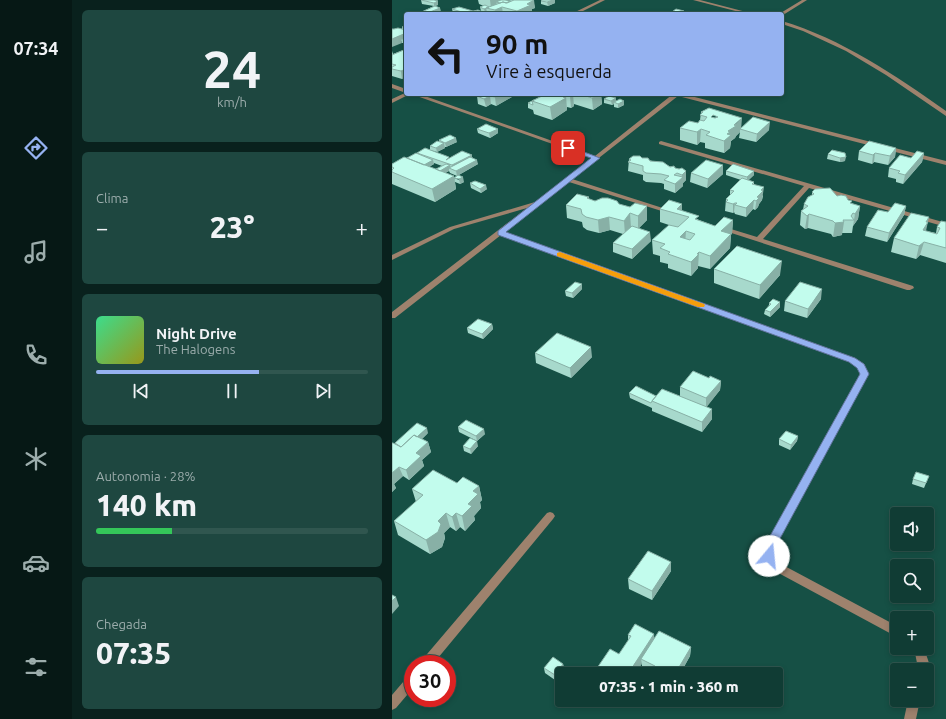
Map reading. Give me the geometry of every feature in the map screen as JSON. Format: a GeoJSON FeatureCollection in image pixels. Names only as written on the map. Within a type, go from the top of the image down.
{"type":"FeatureCollection","features":[{"type":"Feature","properties":{"kind":"street"},"geometry":{"type":"LineString","coordinates":[[577,12],[603,0]]}},
{"type":"Feature","properties":{"kind":"street"},"geometry":{"type":"LineString","coordinates":[[694,0],[744,12]]}},
{"type":"Feature","properties":{"kind":"street"},"geometry":{"type":"LineString","coordinates":[[784,12],[806,0]]}},
{"type":"Feature","properties":{"kind":"street"},"geometry":{"type":"LineString","coordinates":[[784,23],[806,30],[841,46],[910,88],[946,114]]}},
{"type":"Feature","properties":{"kind":"street"},"geometry":{"type":"LineString","coordinates":[[392,86],[404,92]]}},
{"type":"Feature","properties":{"kind":"street"},"geometry":{"type":"LineString","coordinates":[[392,101],[404,94]]}},
{"type":"Feature","properties":{"kind":"street"},"geometry":{"type":"LineString","coordinates":[[420,96],[596,158]]}},
{"type":"Feature","properties":{"kind":"street"},"geometry":{"type":"LineString","coordinates":[[392,316],[501,233],[674,96]]}},
{"type":"Feature","properties":{"kind":"street"},"geometry":{"type":"LineString","coordinates":[[684,96],[946,163]]}},
{"type":"Feature","properties":{"kind":"street"},"geometry":{"type":"LineString","coordinates":[[661,143],[946,225]]}},
{"type":"Feature","properties":{"kind":"street"},"geometry":{"type":"LineString","coordinates":[[568,180],[675,214]]}},
{"type":"Feature","properties":{"kind":"street"},"geometry":{"type":"LineString","coordinates":[[758,240],[808,185]]}},
{"type":"Feature","properties":{"kind":"street"},"geometry":{"type":"LineString","coordinates":[[392,258],[452,228],[539,203]]}},
{"type":"Feature","properties":{"kind":"street"},"geometry":{"type":"LineString","coordinates":[[713,226],[910,288]]}},
{"type":"Feature","properties":{"kind":"street"},"geometry":{"type":"LineString","coordinates":[[501,233],[852,360],[861,366],[864,374],[771,545],[769,556],[775,566],[890,628]]}},
{"type":"Feature","properties":{"kind":"street"},"geometry":{"type":"LineString","coordinates":[[434,655],[550,516]]}},
{"type":"Feature","properties":{"kind":"street"},"geometry":{"type":"LineString","coordinates":[[392,704],[404,690]]}},
{"type":"Feature","properties":{"kind":"street"},"geometry":{"type":"LineString","coordinates":[[910,719],[913,707]]}},
{"type":"Feature","properties":{"kind":"building"},"geometry":{"type":"Polygon","coordinates":[[[421,0],[434,0],[438,1],[434,3],[421,0]]]}},
{"type":"Feature","properties":{"kind":"building"},"geometry":{"type":"Polygon","coordinates":[[[501,0],[510,1],[506,3],[496,2],[501,0]]]}},
{"type":"Feature","properties":{"kind":"building"},"geometry":{"type":"Polygon","coordinates":[[[514,0],[534,0],[527,4],[531,5],[517,11],[502,7],[495,10],[486,8],[503,2],[507,3],[514,0]]]}},
{"type":"Feature","properties":{"kind":"building"},"geometry":{"type":"Polygon","coordinates":[[[553,0],[547,2],[541,1],[553,0]]]}},
{"type":"Feature","properties":{"kind":"building"},"geometry":{"type":"Polygon","coordinates":[[[485,5],[489,7],[484,9],[480,7],[485,5]]]}},
{"type":"Feature","properties":{"kind":"building"},"geometry":{"type":"Polygon","coordinates":[[[435,6],[440,8],[430,12],[422,12],[435,6]]]}},
{"type":"Feature","properties":{"kind":"building"},"geometry":{"type":"Polygon","coordinates":[[[459,7],[483,12],[462,12],[452,9],[459,7]]]}},
{"type":"Feature","properties":{"kind":"building"},"geometry":{"type":"Polygon","coordinates":[[[676,9],[684,11],[682,12],[672,12],[676,9]]]}},
{"type":"Feature","properties":{"kind":"building"},"geometry":{"type":"Polygon","coordinates":[[[392,29],[404,30],[404,34],[392,39],[392,29]]]}},
{"type":"Feature","properties":{"kind":"building"},"geometry":{"type":"Polygon","coordinates":[[[404,50],[404,70],[401,71],[392,69],[392,67],[396,65],[392,64],[392,55],[404,50]]]}},
{"type":"Feature","properties":{"kind":"building"},"geometry":{"type":"Polygon","coordinates":[[[477,96],[490,96],[484,99],[477,96]]]}},
{"type":"Feature","properties":{"kind":"building"},"geometry":{"type":"Polygon","coordinates":[[[542,96],[564,96],[563,97],[566,98],[550,107],[532,101],[542,96]]]}},
{"type":"Feature","properties":{"kind":"building"},"geometry":{"type":"Polygon","coordinates":[[[609,96],[616,98],[611,101],[604,99],[609,96]]]}},
{"type":"Feature","properties":{"kind":"building"},"geometry":{"type":"Polygon","coordinates":[[[620,99],[624,101],[618,104],[614,102],[620,99]]]}},
{"type":"Feature","properties":{"kind":"building"},"geometry":{"type":"Polygon","coordinates":[[[709,108],[742,118],[734,125],[736,126],[728,131],[730,132],[727,134],[731,135],[724,141],[706,135],[710,132],[701,129],[697,132],[680,128],[689,121],[698,123],[700,120],[704,121],[707,117],[700,115],[703,112],[701,112],[709,108]],[[713,115],[711,117],[715,118],[718,117],[713,115]]]}},
{"type":"Feature","properties":{"kind":"building"},"geometry":{"type":"Polygon","coordinates":[[[753,117],[770,122],[757,134],[740,129],[753,117]]]}},
{"type":"Feature","properties":{"kind":"building"},"geometry":{"type":"Polygon","coordinates":[[[486,124],[498,129],[489,133],[477,129],[486,124]]]}},
{"type":"Feature","properties":{"kind":"building"},"geometry":{"type":"Polygon","coordinates":[[[450,135],[456,138],[445,143],[439,140],[450,135]]]}},
{"type":"Feature","properties":{"kind":"building"},"geometry":{"type":"Polygon","coordinates":[[[437,141],[444,143],[436,148],[430,146],[437,141]]]}},
{"type":"Feature","properties":{"kind":"building"},"geometry":{"type":"Polygon","coordinates":[[[869,141],[896,148],[890,156],[875,153],[873,155],[859,151],[869,141]]]}},
{"type":"Feature","properties":{"kind":"building"},"geometry":{"type":"Polygon","coordinates":[[[425,148],[449,157],[446,160],[462,151],[472,155],[452,165],[417,153],[425,148]]]}},
{"type":"Feature","properties":{"kind":"building"},"geometry":{"type":"Polygon","coordinates":[[[832,150],[845,153],[846,157],[840,158],[828,154],[832,150]]]}},
{"type":"Feature","properties":{"kind":"building"},"geometry":{"type":"Polygon","coordinates":[[[917,151],[924,153],[905,175],[898,173],[900,171],[889,168],[900,155],[911,158],[917,151]]]}},
{"type":"Feature","properties":{"kind":"building"},"geometry":{"type":"Polygon","coordinates":[[[416,153],[433,160],[424,165],[407,158],[416,153]]]}},
{"type":"Feature","properties":{"kind":"building"},"geometry":{"type":"Polygon","coordinates":[[[633,156],[648,158],[650,161],[663,162],[670,167],[674,166],[675,168],[679,169],[682,168],[686,171],[682,175],[677,173],[674,175],[683,177],[675,184],[664,180],[669,176],[646,173],[643,171],[643,166],[628,162],[633,156]]]}},
{"type":"Feature","properties":{"kind":"building"},"geometry":{"type":"Polygon","coordinates":[[[404,157],[454,176],[432,189],[392,172],[394,168],[392,167],[392,164],[404,157]]]}},
{"type":"Feature","properties":{"kind":"building"},"geometry":{"type":"Polygon","coordinates":[[[470,157],[477,160],[456,171],[449,168],[470,157]]]}},
{"type":"Feature","properties":{"kind":"building"},"geometry":{"type":"Polygon","coordinates":[[[706,160],[723,165],[708,179],[691,173],[706,160]]]}},
{"type":"Feature","properties":{"kind":"building"},"geometry":{"type":"Polygon","coordinates":[[[446,164],[450,165],[440,171],[436,169],[446,164]]]}},
{"type":"Feature","properties":{"kind":"building"},"geometry":{"type":"Polygon","coordinates":[[[733,164],[754,171],[747,177],[726,171],[733,164]]]}},
{"type":"Feature","properties":{"kind":"building"},"geometry":{"type":"Polygon","coordinates":[[[458,175],[463,177],[459,179],[454,178],[458,175]]]}},
{"type":"Feature","properties":{"kind":"building"},"geometry":{"type":"Polygon","coordinates":[[[742,178],[754,182],[752,184],[764,187],[761,190],[763,191],[757,197],[759,198],[756,201],[754,200],[746,208],[735,205],[737,203],[733,204],[726,202],[728,200],[726,199],[734,191],[730,190],[742,178]]]}},
{"type":"Feature","properties":{"kind":"building"},"geometry":{"type":"Polygon","coordinates":[[[475,181],[486,185],[480,189],[470,183],[475,181]]]}},
{"type":"Feature","properties":{"kind":"building"},"geometry":{"type":"Polygon","coordinates":[[[830,188],[837,196],[846,196],[848,200],[852,201],[850,203],[860,206],[855,214],[853,213],[851,216],[854,220],[843,220],[844,222],[835,223],[833,221],[809,214],[807,216],[801,211],[808,206],[804,204],[808,197],[814,194],[812,192],[815,189],[830,188]]]}},
{"type":"Feature","properties":{"kind":"building"},"geometry":{"type":"Polygon","coordinates":[[[577,194],[589,197],[587,198],[595,201],[602,198],[608,198],[617,201],[619,204],[630,207],[635,203],[647,206],[638,216],[630,213],[624,221],[609,217],[598,220],[586,217],[582,214],[581,209],[566,205],[577,194]]]}},
{"type":"Feature","properties":{"kind":"building"},"geometry":{"type":"Polygon","coordinates":[[[669,200],[682,204],[677,209],[699,216],[695,219],[715,226],[724,217],[733,220],[721,231],[731,234],[710,256],[699,252],[697,254],[699,254],[691,262],[668,254],[670,252],[660,248],[665,244],[652,240],[669,225],[678,227],[689,217],[660,209],[669,200]],[[686,231],[680,237],[690,240],[695,234],[686,231]]]}},
{"type":"Feature","properties":{"kind":"building"},"geometry":{"type":"Polygon","coordinates":[[[895,203],[906,206],[889,233],[867,227],[878,210],[888,212],[895,203]]]}},
{"type":"Feature","properties":{"kind":"building"},"geometry":{"type":"Polygon","coordinates":[[[911,213],[929,217],[923,230],[937,234],[940,228],[937,227],[941,221],[946,222],[946,248],[924,242],[919,246],[894,238],[911,213]]]}},
{"type":"Feature","properties":{"kind":"building"},"geometry":{"type":"Polygon","coordinates":[[[632,226],[650,232],[632,249],[613,243],[632,226]]]}},
{"type":"Feature","properties":{"kind":"building"},"geometry":{"type":"Polygon","coordinates":[[[737,246],[782,261],[760,285],[714,269],[737,246]]]}},
{"type":"Feature","properties":{"kind":"building"},"geometry":{"type":"Polygon","coordinates":[[[575,282],[582,284],[572,293],[565,291],[575,282]]]}},
{"type":"Feature","properties":{"kind":"building"},"geometry":{"type":"Polygon","coordinates":[[[800,282],[822,289],[808,309],[785,301],[800,282]]]}},
{"type":"Feature","properties":{"kind":"building"},"geometry":{"type":"Polygon","coordinates":[[[773,299],[780,302],[770,312],[765,310],[771,304],[769,303],[773,299]]]}},
{"type":"Feature","properties":{"kind":"building"},"geometry":{"type":"Polygon","coordinates":[[[478,319],[492,324],[482,334],[467,328],[478,319]]]}},
{"type":"Feature","properties":{"kind":"building"},"geometry":{"type":"Polygon","coordinates":[[[557,333],[591,347],[570,368],[535,353],[557,333]]]}},
{"type":"Feature","properties":{"kind":"building"},"geometry":{"type":"Polygon","coordinates":[[[693,371],[709,378],[710,376],[721,381],[706,398],[680,387],[693,371]]]}},
{"type":"Feature","properties":{"kind":"building"},"geometry":{"type":"Polygon","coordinates":[[[636,386],[656,396],[651,403],[629,393],[636,386]]]}},
{"type":"Feature","properties":{"kind":"building"},"geometry":{"type":"Polygon","coordinates":[[[662,389],[712,409],[702,422],[652,401],[662,389]]]}},
{"type":"Feature","properties":{"kind":"building"},"geometry":{"type":"Polygon","coordinates":[[[466,420],[484,429],[476,436],[458,427],[466,420]]]}},
{"type":"Feature","properties":{"kind":"building"},"geometry":{"type":"Polygon","coordinates":[[[417,423],[427,428],[417,437],[414,435],[401,447],[395,443],[417,423]]]}},
{"type":"Feature","properties":{"kind":"building"},"geometry":{"type":"Polygon","coordinates":[[[786,431],[798,436],[791,445],[779,439],[786,431]]]}},
{"type":"Feature","properties":{"kind":"building"},"geometry":{"type":"Polygon","coordinates":[[[414,435],[428,442],[416,453],[421,456],[406,470],[399,467],[392,473],[392,443],[401,447],[414,435]]]}},
{"type":"Feature","properties":{"kind":"building"},"geometry":{"type":"Polygon","coordinates":[[[470,438],[477,441],[470,449],[463,446],[470,438]]]}},
{"type":"Feature","properties":{"kind":"building"},"geometry":{"type":"Polygon","coordinates":[[[433,470],[457,483],[463,477],[479,486],[473,491],[478,494],[468,504],[472,506],[462,516],[456,513],[452,517],[446,513],[438,521],[441,524],[438,532],[426,540],[394,521],[423,495],[412,489],[433,470]]]}},
{"type":"Feature","properties":{"kind":"building"},"geometry":{"type":"Polygon","coordinates":[[[916,472],[929,476],[926,483],[913,479],[916,472]]]}},
{"type":"Feature","properties":{"kind":"building"},"geometry":{"type":"Polygon","coordinates":[[[648,551],[671,562],[652,591],[628,579],[648,551]]]}},
{"type":"Feature","properties":{"kind":"building"},"geometry":{"type":"Polygon","coordinates":[[[392,595],[396,597],[392,601],[392,595]]]}},
{"type":"Feature","properties":{"kind":"building"},"geometry":{"type":"Polygon","coordinates":[[[635,624],[654,634],[633,667],[598,667],[610,649],[619,654],[631,636],[628,635],[635,624]]]}},
{"type":"Feature","properties":{"kind":"building"},"geometry":{"type":"Polygon","coordinates":[[[659,631],[691,647],[679,667],[654,667],[641,659],[659,631]]]}},
{"type":"Feature","properties":{"kind":"building"},"geometry":{"type":"Polygon","coordinates":[[[553,657],[563,664],[561,667],[555,667],[555,675],[544,668],[553,657]]]}},
{"type":"Feature","properties":{"kind":"slow traffic"},"geometry":{"type":"LineString","coordinates":[[560,254],[701,305]]}},
{"type":"Feature","properties":{"kind":"route"},"geometry":{"type":"LineString","coordinates":[[568,148],[596,158],[501,233],[852,360],[861,366],[864,374],[771,545],[769,556]]}}]}
